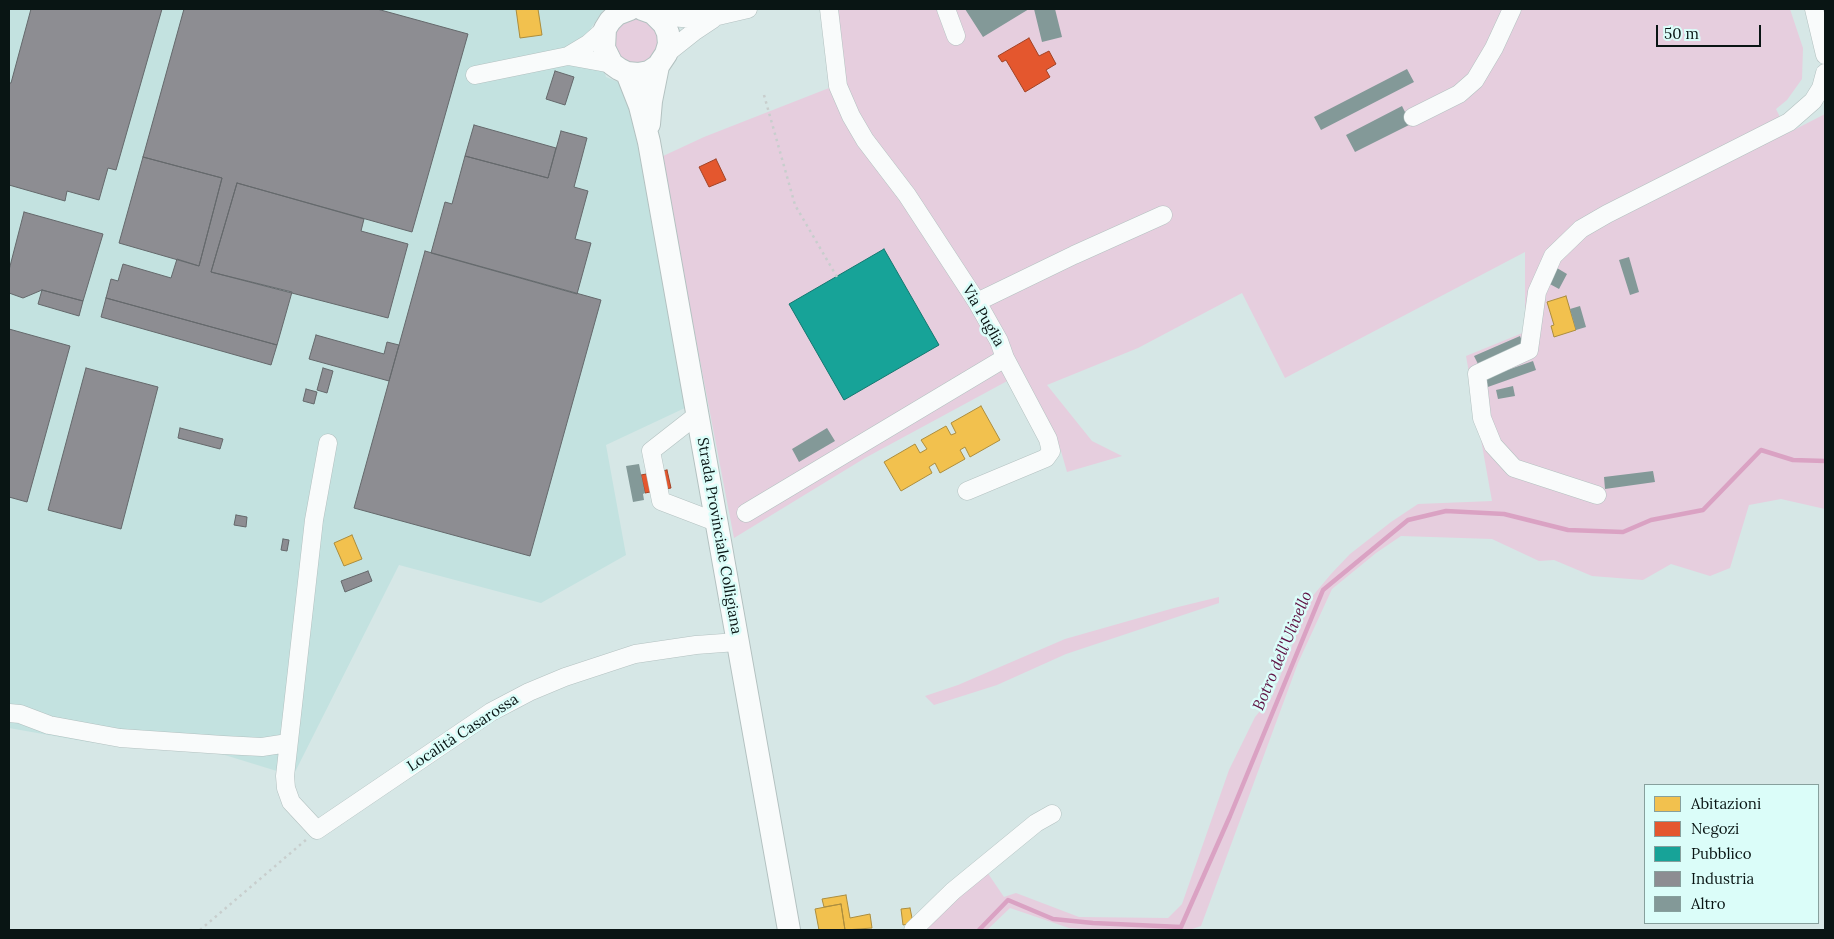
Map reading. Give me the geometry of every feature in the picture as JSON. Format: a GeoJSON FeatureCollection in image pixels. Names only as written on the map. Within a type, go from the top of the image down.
{"type":"FeatureCollection","features":[{"type":"Feature","properties":{"kind":"main road"},"geometry":{"type":"LineString","coordinates":[[610,20],[617,14],[630,9]]}},
{"type":"Feature","properties":{"kind":"main road","name":"Strada Provinciale Colligiana"},"geometry":{"type":"LineString","coordinates":[[649,142],[650,109],[662,60],[669,44],[664,24],[651,12]]}},
{"type":"Feature","properties":{"kind":"main road","name":"Strada Provinciale Colligiana"},"geometry":{"type":"LineString","coordinates":[[610,20],[604,48],[620,68],[640,106],[649,142],[789,930]]}},
{"type":"Feature","properties":{"kind":"main road"},"geometry":{"type":"LineString","coordinates":[[620,68],[643,73],[662,60]]}},
{"type":"Feature","properties":{"kind":"street"},"geometry":{"type":"LineString","coordinates":[[651,12],[688,19],[718,16],[748,9]]}},
{"type":"Feature","properties":{"kind":"street","name":"Via Puglia"},"geometry":{"type":"LineString","coordinates":[[746,513],[1005,358],[996,335],[977,302],[910,200],[865,140],[850,116],[838,86],[829,9]]}},
{"type":"Feature","properties":{"kind":"street"},"geometry":{"type":"LineString","coordinates":[[946,9],[956,36]]}},
{"type":"Feature","properties":{"kind":"street"},"geometry":{"type":"LineString","coordinates":[[1413,117],[1451,98],[1470,85],[1484,68],[1512,9]]}},
{"type":"Feature","properties":{"kind":"street"},"geometry":{"type":"LineString","coordinates":[[1814,9],[1825,55]]}},
{"type":"Feature","properties":{"kind":"street"},"geometry":{"type":"LineString","coordinates":[[662,60],[695,31],[718,16]]}},
{"type":"Feature","properties":{"kind":"street"},"geometry":{"type":"LineString","coordinates":[[475,75],[568,56],[588,44],[610,20]]}},
{"type":"Feature","properties":{"kind":"street"},"geometry":{"type":"LineString","coordinates":[[568,56],[620,68]]}},
{"type":"Feature","properties":{"kind":"street"},"geometry":{"type":"LineString","coordinates":[[1597,495],[1514,468],[1493,445],[1482,418],[1477,374],[1529,350],[1537,292],[1553,256],[1581,229],[1789,122],[1813,100],[1821,88],[1825,73]]}},
{"type":"Feature","properties":{"kind":"street"},"geometry":{"type":"LineString","coordinates":[[977,302],[1163,215]]}},
{"type":"Feature","properties":{"kind":"street"},"geometry":{"type":"LineString","coordinates":[[968,490],[1046,458],[1051,451],[1048,439],[1005,358]]}},
{"type":"Feature","properties":{"kind":"street"},"geometry":{"type":"LineString","coordinates":[[697,415],[650,451],[661,501],[716,522]]}},
{"type":"Feature","properties":{"kind":"street"},"geometry":{"type":"LineString","coordinates":[[317,830],[293,806],[285,782],[314,520],[328,443]]}},
{"type":"Feature","properties":{"kind":"street","name":"Località Casarossa"},"geometry":{"type":"LineString","coordinates":[[317,830],[491,712],[536,689],[644,652],[702,644],[737,642]]}},
{"type":"Feature","properties":{"kind":"street"},"geometry":{"type":"LineString","coordinates":[[9,713],[20,714],[49,725],[120,738],[262,747],[288,743]]}},
{"type":"Feature","properties":{"kind":"street"},"geometry":{"type":"LineString","coordinates":[[913,930],[952,891],[1036,822],[1052,814]]}},
{"type":"Feature","properties":{"kind":"path"},"geometry":{"type":"LineString","coordinates":[[764,95],[795,205],[837,277]]}},
{"type":"Feature","properties":{"kind":"path"},"geometry":{"type":"LineString","coordinates":[[200,930],[317,830]]}},
{"type":"Feature","properties":{"kind":"shaded area"},"geometry":{"type":"Polygon","coordinates":[[[9,9],[604,9],[591,28],[606,77],[618,82],[631,104],[687,407],[606,445],[626,555],[541,603],[399,565],[293,776],[215,752],[88,742],[9,728],[9,9]]]}},
{"type":"Feature","properties":{"kind":"shaded area"},"geometry":{"type":"Polygon","coordinates":[[[821,9],[1790,9],[1803,48],[1802,79],[1787,100],[1776,109],[1788,133],[1825,114],[1825,509],[1781,499],[1749,505],[1730,568],[1710,576],[1671,564],[1643,580],[1592,576],[1554,560],[1539,561],[1492,539],[1401,536],[1376,553],[1332,589],[1298,663],[1201,926],[1189,930],[1097,930],[1069,928],[1010,908],[987,930],[918,930],[987,872],[1004,897],[1016,893],[1079,917],[1168,918],[1182,904],[1229,770],[1255,717],[1272,697],[1311,598],[1350,554],[1418,504],[1492,501],[1466,356],[1525,332],[1525,252],[1285,378],[1242,293],[1138,348],[1047,385],[1092,441],[1122,456],[1067,472],[1061,451],[1047,418],[1022,373],[865,458],[734,538],[661,157],[704,137],[829,88],[821,9]]]}},
{"type":"Feature","properties":{"kind":"shaded area"},"geometry":{"type":"Polygon","coordinates":[[[638,18],[650,22],[661,38],[651,62],[626,64],[614,49],[613,36],[620,25],[631,19],[638,18]]]}},
{"type":"Feature","properties":{"kind":"shaded area"},"geometry":{"type":"Polygon","coordinates":[[[1219,597],[1219,603],[1066,654],[997,685],[934,705],[925,696],[958,685],[1065,639],[1219,597]]]}},
{"type":"Feature","properties":{"kind":"building: Abitazioni"},"geometry":{"type":"Polygon","coordinates":[[[516,9],[538,9],[542,35],[520,38],[516,9]]]}},
{"type":"Feature","properties":{"kind":"building: Abitazioni"},"geometry":{"type":"Polygon","coordinates":[[[1566,296],[1576,330],[1554,337],[1551,326],[1554,325],[1547,302],[1566,296]]]}},
{"type":"Feature","properties":{"kind":"building: Abitazioni"},"geometry":{"type":"Polygon","coordinates":[[[981,406],[1000,440],[970,457],[965,447],[960,450],[965,459],[940,473],[935,463],[929,467],[932,473],[901,491],[884,462],[915,444],[920,453],[927,449],[921,440],[946,426],[951,435],[956,433],[951,423],[981,406]]]}},
{"type":"Feature","properties":{"kind":"building: Abitazioni"},"geometry":{"type":"Polygon","coordinates":[[[352,535],[362,559],[344,566],[334,543],[352,535]]]}},
{"type":"Feature","properties":{"kind":"building: Abitazioni"},"geometry":{"type":"Polygon","coordinates":[[[846,895],[850,918],[870,914],[872,928],[845,930],[841,904],[824,907],[822,899],[846,895]]]}},
{"type":"Feature","properties":{"kind":"building: Abitazioni"},"geometry":{"type":"Polygon","coordinates":[[[841,904],[845,930],[819,930],[815,909],[841,904]]]}},
{"type":"Feature","properties":{"kind":"building: Abitazioni"},"geometry":{"type":"Polygon","coordinates":[[[910,908],[913,923],[903,925],[901,909],[910,908]]]}},
{"type":"Feature","properties":{"kind":"building: Negozi"},"geometry":{"type":"Polygon","coordinates":[[[1029,38],[1039,56],[1049,51],[1056,64],[1046,70],[1050,77],[1025,92],[1006,60],[1002,62],[998,56],[1029,38]]]}},
{"type":"Feature","properties":{"kind":"building: Negozi"},"geometry":{"type":"Polygon","coordinates":[[[716,159],[726,180],[709,187],[699,167],[716,159]]]}},
{"type":"Feature","properties":{"kind":"building: Negozi"},"geometry":{"type":"Polygon","coordinates":[[[667,470],[671,488],[645,493],[641,475],[667,470]]]}},
{"type":"Feature","properties":{"kind":"building: Pubblico"},"geometry":{"type":"Polygon","coordinates":[[[884,249],[939,345],[844,400],[789,304],[884,249]]]}},
{"type":"Feature","properties":{"kind":"building: Industria"},"geometry":{"type":"Polygon","coordinates":[[[31,9],[162,9],[116,170],[108,168],[99,200],[67,191],[65,201],[9,185],[9,83],[11,83],[31,9]]]}},
{"type":"Feature","properties":{"kind":"building: Industria"},"geometry":{"type":"Polygon","coordinates":[[[184,9],[377,9],[468,34],[412,232],[237,183],[211,272],[292,292],[277,345],[106,298],[111,279],[118,281],[123,264],[171,278],[177,259],[199,266],[222,178],[143,157],[184,9]]]}},
{"type":"Feature","properties":{"kind":"building: Industria"},"geometry":{"type":"Polygon","coordinates":[[[555,71],[574,77],[565,105],[546,99],[555,71]]]}},
{"type":"Feature","properties":{"kind":"building: Industria"},"geometry":{"type":"Polygon","coordinates":[[[474,125],[556,148],[548,178],[465,156],[474,125]]]}},
{"type":"Feature","properties":{"kind":"building: Industria"},"geometry":{"type":"Polygon","coordinates":[[[561,131],[587,138],[574,187],[588,191],[575,239],[591,243],[577,294],[431,253],[445,202],[452,204],[465,156],[548,178],[561,131]]]}},
{"type":"Feature","properties":{"kind":"building: Industria"},"geometry":{"type":"Polygon","coordinates":[[[143,157],[222,178],[199,266],[119,243],[143,157]]]}},
{"type":"Feature","properties":{"kind":"building: Industria"},"geometry":{"type":"Polygon","coordinates":[[[237,183],[364,219],[361,231],[408,244],[388,318],[211,272],[237,183]]]}},
{"type":"Feature","properties":{"kind":"building: Industria"},"geometry":{"type":"Polygon","coordinates":[[[24,212],[103,234],[83,301],[42,290],[23,298],[9,293],[9,270],[24,212]]]}},
{"type":"Feature","properties":{"kind":"building: Industria"},"geometry":{"type":"Polygon","coordinates":[[[425,251],[601,300],[530,556],[354,508],[425,251]]]}},
{"type":"Feature","properties":{"kind":"building: Industria"},"geometry":{"type":"Polygon","coordinates":[[[42,290],[83,301],[79,316],[38,304],[42,290]]]}},
{"type":"Feature","properties":{"kind":"building: Industria"},"geometry":{"type":"Polygon","coordinates":[[[106,298],[277,345],[271,365],[101,317],[106,298]]]}},
{"type":"Feature","properties":{"kind":"building: Industria"},"geometry":{"type":"Polygon","coordinates":[[[9,329],[70,346],[27,502],[9,497],[9,329]]]}},
{"type":"Feature","properties":{"kind":"building: Industria"},"geometry":{"type":"Polygon","coordinates":[[[316,335],[384,354],[387,342],[399,345],[389,381],[309,359],[316,335]]]}},
{"type":"Feature","properties":{"kind":"building: Industria"},"geometry":{"type":"Polygon","coordinates":[[[86,368],[158,387],[121,529],[48,510],[86,368]]]}},
{"type":"Feature","properties":{"kind":"building: Industria"},"geometry":{"type":"Polygon","coordinates":[[[323,368],[333,371],[327,393],[317,390],[323,368]]]}},
{"type":"Feature","properties":{"kind":"building: Industria"},"geometry":{"type":"Polygon","coordinates":[[[306,389],[317,392],[314,404],[303,401],[306,389]]]}},
{"type":"Feature","properties":{"kind":"building: Industria"},"geometry":{"type":"Polygon","coordinates":[[[180,428],[223,439],[220,449],[178,438],[180,428]]]}},
{"type":"Feature","properties":{"kind":"building: Industria"},"geometry":{"type":"Polygon","coordinates":[[[236,515],[247,517],[246,527],[234,525],[236,515]]]}},
{"type":"Feature","properties":{"kind":"building: Industria"},"geometry":{"type":"Polygon","coordinates":[[[283,539],[289,540],[287,551],[281,550],[283,539]]]}},
{"type":"Feature","properties":{"kind":"building: Industria"},"geometry":{"type":"Polygon","coordinates":[[[368,571],[372,581],[345,592],[341,581],[368,571]]]}},
{"type":"Feature","properties":{"kind":"building: Altro"},"geometry":{"type":"Polygon","coordinates":[[[965,9],[991,10],[1029,9],[983,37],[965,9]]]}},
{"type":"Feature","properties":{"kind":"building: Altro"},"geometry":{"type":"Polygon","coordinates":[[[1034,9],[1055,9],[1062,37],[1042,42],[1034,9]]]}},
{"type":"Feature","properties":{"kind":"building: Altro"},"geometry":{"type":"Polygon","coordinates":[[[1407,69],[1414,82],[1321,130],[1314,117],[1407,69]]]}},
{"type":"Feature","properties":{"kind":"building: Altro"},"geometry":{"type":"Polygon","coordinates":[[[1402,106],[1411,124],[1355,152],[1346,135],[1402,106]]]}},
{"type":"Feature","properties":{"kind":"building: Altro"},"geometry":{"type":"Polygon","coordinates":[[[1629,257],[1639,292],[1630,295],[1619,260],[1629,257]]]}},
{"type":"Feature","properties":{"kind":"building: Altro"},"geometry":{"type":"Polygon","coordinates":[[[1557,268],[1567,274],[1559,289],[1548,283],[1557,268]]]}},
{"type":"Feature","properties":{"kind":"building: Altro"},"geometry":{"type":"Polygon","coordinates":[[[1580,306],[1586,327],[1576,330],[1570,309],[1580,306]]]}},
{"type":"Feature","properties":{"kind":"building: Altro"},"geometry":{"type":"Polygon","coordinates":[[[1520,336],[1523,344],[1478,364],[1474,356],[1520,336]]]}},
{"type":"Feature","properties":{"kind":"building: Altro"},"geometry":{"type":"Polygon","coordinates":[[[1533,361],[1536,370],[1485,388],[1482,379],[1533,361]]]}},
{"type":"Feature","properties":{"kind":"building: Altro"},"geometry":{"type":"Polygon","coordinates":[[[1513,386],[1515,396],[1498,399],[1496,390],[1513,386]]]}},
{"type":"Feature","properties":{"kind":"building: Altro"},"geometry":{"type":"Polygon","coordinates":[[[827,428],[835,441],[799,462],[792,449],[827,428]]]}},
{"type":"Feature","properties":{"kind":"building: Altro"},"geometry":{"type":"Polygon","coordinates":[[[639,464],[645,493],[643,494],[644,500],[633,502],[626,466],[639,464]]]}},
{"type":"Feature","properties":{"kind":"building: Altro"},"geometry":{"type":"Polygon","coordinates":[[[1653,471],[1655,482],[1605,489],[1604,477],[1653,471]]]}},
{"type":"Feature","properties":{"kind":"waterway","name":"Botro dell'Ulivello"},"geometry":{"type":"LineString","coordinates":[[979,930],[1008,900],[1053,919],[1181,927],[1230,816],[1323,590],[1408,520],[1446,511],[1504,514],[1568,530],[1623,532],[1651,520],[1703,510],[1761,450],[1793,460],[1825,461]]}}]}
